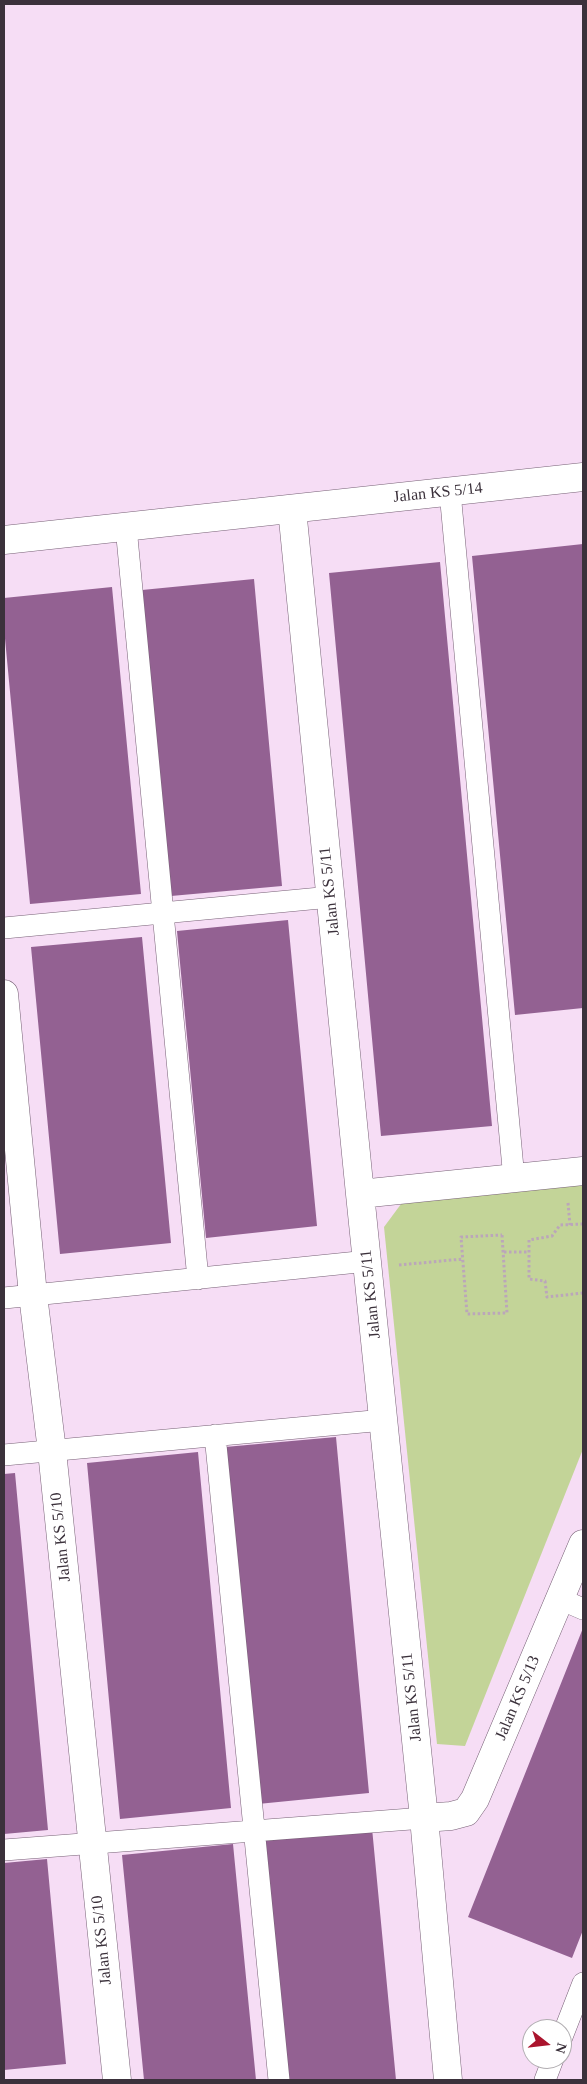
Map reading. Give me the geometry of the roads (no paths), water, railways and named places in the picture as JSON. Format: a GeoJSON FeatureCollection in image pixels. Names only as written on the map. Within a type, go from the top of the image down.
{"type":"FeatureCollection","features":[{"type":"Feature","properties":{"kind":"street","name":"Jalan KS 5/14"},"geometry":{"type":"LineString","coordinates":[[4,540],[583,477]]}},
{"type":"Feature","properties":{"kind":"street","name":"Jalan KS 5/11"},"geometry":{"type":"LineString","coordinates":[[292,509],[424,1818],[448,2080]]}},
{"type":"Feature","properties":{"kind":"street","name":"Jalan KS 5/10"},"geometry":{"type":"LineString","coordinates":[[4,994],[33,1295],[52,1451],[117,2080]]}},
{"type":"Feature","properties":{"kind":"street"},"geometry":{"type":"LineString","coordinates":[[360,1194],[583,1171]]}},
{"type":"Feature","properties":{"kind":"street","name":"Jalan KS 5/13"},"geometry":{"type":"LineString","coordinates":[[424,1818],[451,1816],[466,1812],[475,1799],[572,1604],[583,1544]]}},
{"type":"Feature","properties":{"kind":"lane"},"geometry":{"type":"LineString","coordinates":[[450,492],[514,1179]]}},
{"type":"Feature","properties":{"kind":"lane"},"geometry":{"type":"LineString","coordinates":[[126,527],[198,1279]]}},
{"type":"Feature","properties":{"kind":"lane"},"geometry":{"type":"LineString","coordinates":[[4,928],[331,897]]}},
{"type":"Feature","properties":{"kind":"lane"},"geometry":{"type":"LineString","coordinates":[[4,1298],[368,1265]]}},
{"type":"Feature","properties":{"kind":"lane"},"geometry":{"type":"LineString","coordinates":[[4,1456],[384,1420]]}},
{"type":"Feature","properties":{"kind":"lane"},"geometry":{"type":"LineString","coordinates":[[216,1435],[279,2080]]}},
{"type":"Feature","properties":{"kind":"lane"},"geometry":{"type":"LineString","coordinates":[[4,1850],[424,1818]]}},
{"type":"Feature","properties":{"kind":"lane"},"geometry":{"type":"LineString","coordinates":[[569,2019],[583,1983]]}}]}
